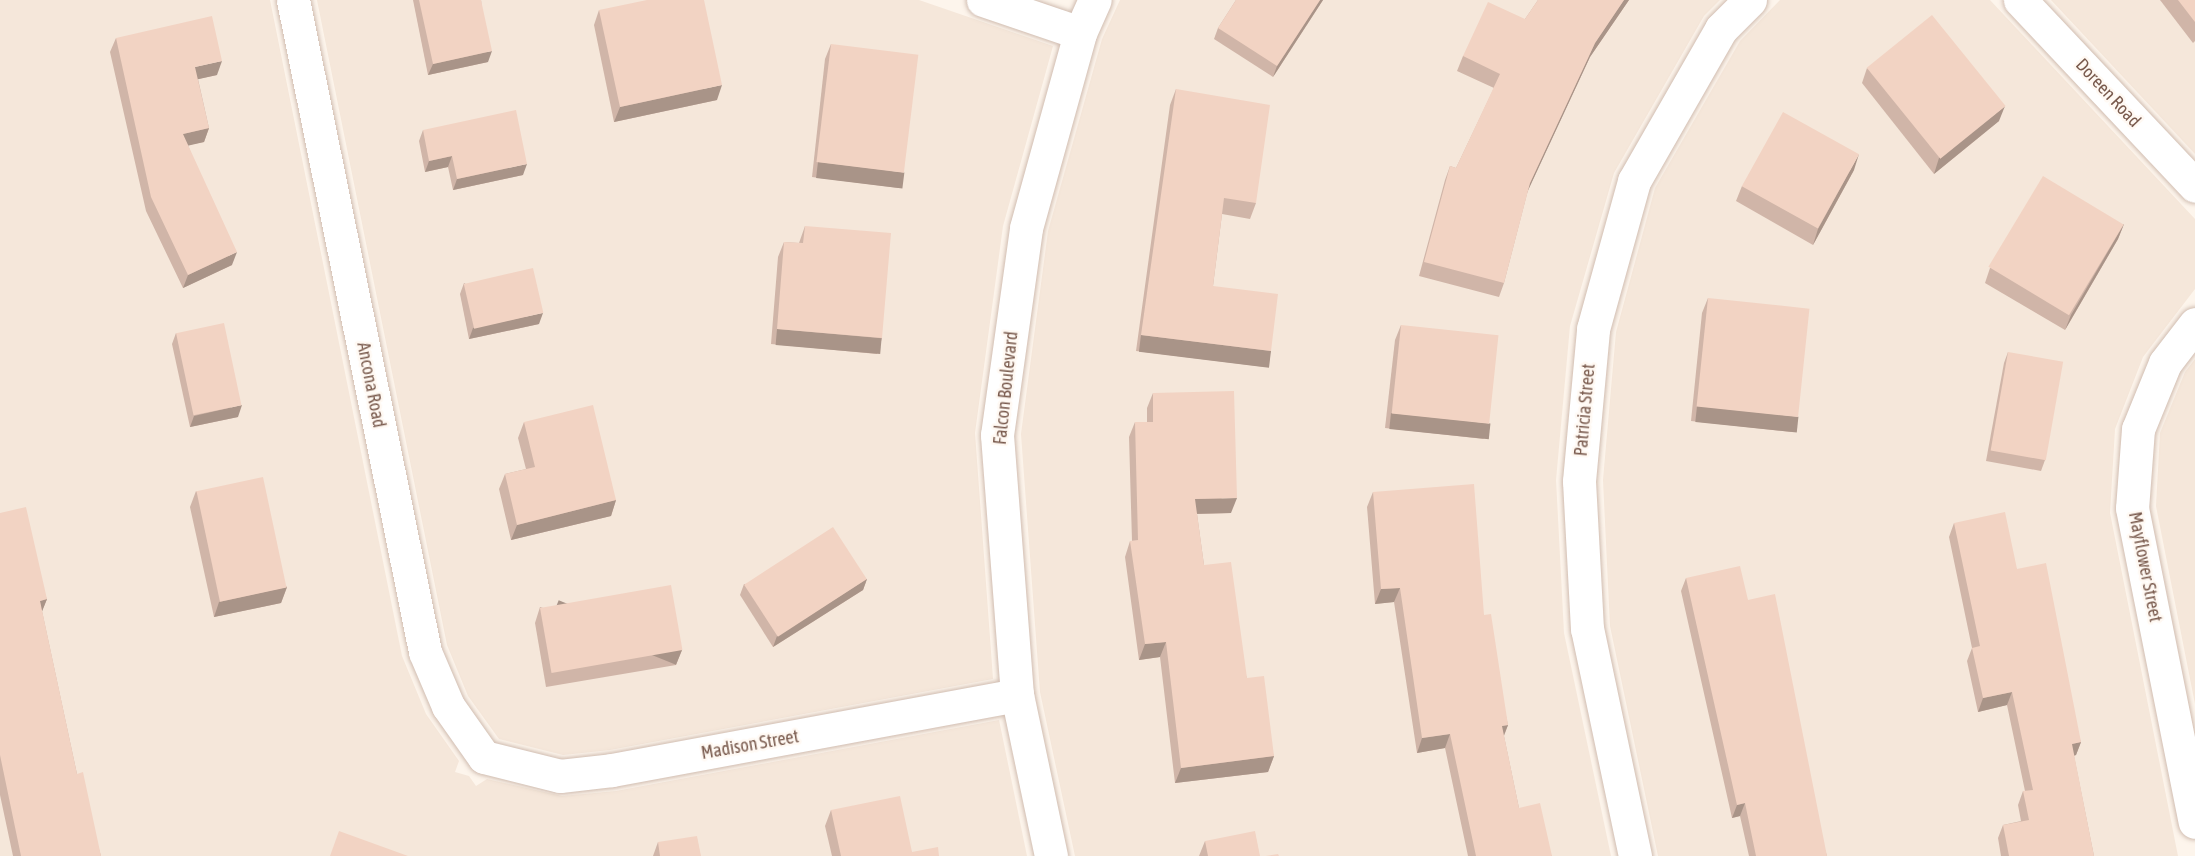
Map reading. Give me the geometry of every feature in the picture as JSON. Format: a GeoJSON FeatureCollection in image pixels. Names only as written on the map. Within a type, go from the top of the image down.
{"type":"FeatureCollection","features":[{"type":"Feature","properties":{"kind":"street","name":"Ancona Road"},"geometry":{"type":"LineString","coordinates":[[293,0],[425,652],[448,706],[484,757]]}},
{"type":"Feature","properties":{"kind":"street"},"geometry":{"type":"LineString","coordinates":[[983,0],[1080,33]]}},
{"type":"Feature","properties":{"kind":"street","name":"Falcon Boulevard"},"geometry":{"type":"LineString","coordinates":[[1051,856],[1017,695],[997,435],[1026,228],[1080,33],[1095,0]]}},
{"type":"Feature","properties":{"kind":"street","name":"Patricia Street"},"geometry":{"type":"LineString","coordinates":[[1635,856],[1587,629],[1579,481],[1593,329],[1634,181],[1721,29],[1750,0]]}},
{"type":"Feature","properties":{"kind":"street","name":"Doreen Road"},"geometry":{"type":"LineString","coordinates":[[2020,0],[2195,186]]}},
{"type":"Feature","properties":{"kind":"street","name":"Mayflower Street"},"geometry":{"type":"LineString","coordinates":[[2195,324],[2164,363],[2138,429],[2132,508],[2195,822]]}},
{"type":"Feature","properties":{"kind":"street","name":"Madison Street"},"geometry":{"type":"LineString","coordinates":[[484,757],[560,776],[612,770],[1017,695]]}},
{"type":"Feature","properties":{"kind":"shaded area"},"geometry":{"type":"Polygon","coordinates":[[[0,0],[270,0],[402,656],[426,714],[459,761],[455,772],[469,776],[476,786],[487,779],[562,796],[616,791],[999,720],[1027,856],[0,856],[0,0]]]}},
{"type":"Feature","properties":{"kind":"shaded area"},"geometry":{"type":"Polygon","coordinates":[[[317,0],[919,0],[1053,46],[1003,226],[975,433],[993,679],[610,750],[563,755],[499,739],[468,696],[447,645],[317,0]]]}},
{"type":"Feature","properties":{"kind":"shaded area"},"geometry":{"type":"Polygon","coordinates":[[[1120,0],[1720,0],[1704,16],[1614,173],[1570,326],[1556,480],[1564,633],[1611,856],[1075,856],[1040,692],[1021,434],[1048,231],[1102,39],[1120,0]]]}},
{"type":"Feature","properties":{"kind":"shaded area"},"geometry":{"type":"Polygon","coordinates":[[[1780,0],[1990,0],[2195,219],[2195,289],[2143,357],[2115,429],[2110,513],[2178,856],[1658,856],[1610,626],[1603,480],[1616,332],[1655,188],[1740,41],[1780,0]]]}},
{"type":"Feature","properties":{"kind":"shaded area"},"geometry":{"type":"Polygon","coordinates":[[[2051,0],[2195,0],[2195,154],[2051,0]]]}},
{"type":"Feature","properties":{"kind":"shaded area"},"geometry":{"type":"Polygon","coordinates":[[[2195,359],[2195,704],[2156,506],[2160,433],[2185,372],[2195,359]]]}},
{"type":"Feature","properties":{"kind":"building"},"geometry":{"type":"Polygon","coordinates":[[[419,0],[481,0],[492,51],[433,64],[419,0]]]}},
{"type":"Feature","properties":{"kind":"building"},"geometry":{"type":"Polygon","coordinates":[[[647,0],[704,0],[722,85],[620,107],[599,10],[647,0]]]}},
{"type":"Feature","properties":{"kind":"building"},"geometry":{"type":"Polygon","coordinates":[[[1236,0],[1320,0],[1277,66],[1218,28],[1236,0]]]}},
{"type":"Feature","properties":{"kind":"building"},"geometry":{"type":"Polygon","coordinates":[[[1538,0],[1624,0],[1595,43],[1530,183],[1504,283],[1424,262],[1450,166],[1456,168],[1500,74],[1463,56],[1488,2],[1525,19],[1538,0]]]}},
{"type":"Feature","properties":{"kind":"building"},"geometry":{"type":"Polygon","coordinates":[[[2178,0],[2195,0],[2195,22],[2178,0]]]}},
{"type":"Feature","properties":{"kind":"building"},"geometry":{"type":"Polygon","coordinates":[[[1932,15],[2006,106],[1940,159],[1867,68],[1932,15]]]}},
{"type":"Feature","properties":{"kind":"building"},"geometry":{"type":"Polygon","coordinates":[[[212,16],[222,61],[195,67],[209,128],[183,134],[237,252],[188,275],[151,197],[116,38],[212,16]]]}},
{"type":"Feature","properties":{"kind":"building"},"geometry":{"type":"Polygon","coordinates":[[[831,44],[918,55],[904,173],[816,162],[831,44]]]}},
{"type":"Feature","properties":{"kind":"building"},"geometry":{"type":"Polygon","coordinates":[[[1176,89],[1270,105],[1256,203],[1224,198],[1213,286],[1278,294],[1271,351],[1141,335],[1176,89]]]}},
{"type":"Feature","properties":{"kind":"building"},"geometry":{"type":"Polygon","coordinates":[[[516,110],[527,164],[457,179],[452,156],[429,161],[423,130],[516,110]]]}},
{"type":"Feature","properties":{"kind":"building"},"geometry":{"type":"Polygon","coordinates":[[[1783,112],[1859,154],[1818,229],[1742,186],[1783,112]]]}},
{"type":"Feature","properties":{"kind":"building"},"geometry":{"type":"Polygon","coordinates":[[[2043,176],[2124,224],[2069,315],[1988,267],[2043,176]]]}},
{"type":"Feature","properties":{"kind":"building"},"geometry":{"type":"Polygon","coordinates":[[[805,226],[891,233],[882,338],[777,329],[784,242],[803,243],[805,226]]]}},
{"type":"Feature","properties":{"kind":"building"},"geometry":{"type":"Polygon","coordinates":[[[533,268],[543,313],[474,329],[464,284],[533,268]]]}},
{"type":"Feature","properties":{"kind":"building"},"geometry":{"type":"Polygon","coordinates":[[[1708,298],[1809,309],[1798,417],[1697,406],[1708,298]]]}},
{"type":"Feature","properties":{"kind":"building"},"geometry":{"type":"Polygon","coordinates":[[[224,323],[241,405],[194,415],[176,333],[224,323]]]}},
{"type":"Feature","properties":{"kind":"building"},"geometry":{"type":"Polygon","coordinates":[[[1401,325],[1498,335],[1489,424],[1392,414],[1401,325]]]}},
{"type":"Feature","properties":{"kind":"building"},"geometry":{"type":"Polygon","coordinates":[[[2008,352],[2063,362],[2046,460],[1991,450],[2008,352]]]}},
{"type":"Feature","properties":{"kind":"building"},"geometry":{"type":"Polygon","coordinates":[[[1234,391],[1237,498],[1195,499],[1204,565],[1231,562],[1247,678],[1264,676],[1274,756],[1181,768],[1166,642],[1145,644],[1130,541],[1138,540],[1135,422],[1153,422],[1153,393],[1234,391]]]}},
{"type":"Feature","properties":{"kind":"building"},"geometry":{"type":"Polygon","coordinates":[[[593,405],[616,500],[517,525],[505,474],[535,467],[524,422],[593,405]]]}},
{"type":"Feature","properties":{"kind":"building"},"geometry":{"type":"Polygon","coordinates":[[[263,477],[286,588],[220,602],[196,491],[263,477]]]}},
{"type":"Feature","properties":{"kind":"building"},"geometry":{"type":"Polygon","coordinates":[[[1474,484],[1484,615],[1491,614],[1508,725],[1502,726],[1519,808],[1540,803],[1552,856],[1476,856],[1450,734],[1422,738],[1400,588],[1381,589],[1373,492],[1474,484]]]}},
{"type":"Feature","properties":{"kind":"building"},"geometry":{"type":"Polygon","coordinates":[[[26,507],[47,599],[40,601],[77,774],[83,772],[101,856],[21,856],[0,755],[0,513],[26,507]]]}},
{"type":"Feature","properties":{"kind":"building"},"geometry":{"type":"Polygon","coordinates":[[[2005,512],[2017,569],[2046,563],[2081,742],[2072,744],[2094,856],[2009,856],[2003,825],[2029,820],[2023,791],[2033,790],[2012,692],[1983,698],[1972,648],[1980,646],[1954,523],[2005,512]]]}},
{"type":"Feature","properties":{"kind":"building"},"geometry":{"type":"Polygon","coordinates":[[[833,527],[867,579],[778,637],[744,585],[833,527]]]}},
{"type":"Feature","properties":{"kind":"building"},"geometry":{"type":"Polygon","coordinates":[[[1740,566],[1748,600],[1775,594],[1827,856],[1756,856],[1745,803],[1737,805],[1686,578],[1740,566]]]}},
{"type":"Feature","properties":{"kind":"building"},"geometry":{"type":"Polygon","coordinates":[[[671,585],[682,650],[551,673],[540,608],[671,585]]]}},
{"type":"Feature","properties":{"kind":"building"},"geometry":{"type":"Polygon","coordinates":[[[900,796],[912,852],[938,847],[939,856],[841,856],[831,810],[900,796]]]}},
{"type":"Feature","properties":{"kind":"building"},"geometry":{"type":"Polygon","coordinates":[[[339,831],[408,856],[330,856],[339,831]]]}},
{"type":"Feature","properties":{"kind":"building"},"geometry":{"type":"Polygon","coordinates":[[[1255,831],[1260,856],[1208,856],[1205,841],[1255,831]]]}},
{"type":"Feature","properties":{"kind":"building"},"geometry":{"type":"Polygon","coordinates":[[[697,836],[701,856],[660,856],[658,842],[697,836]]]}}]}
